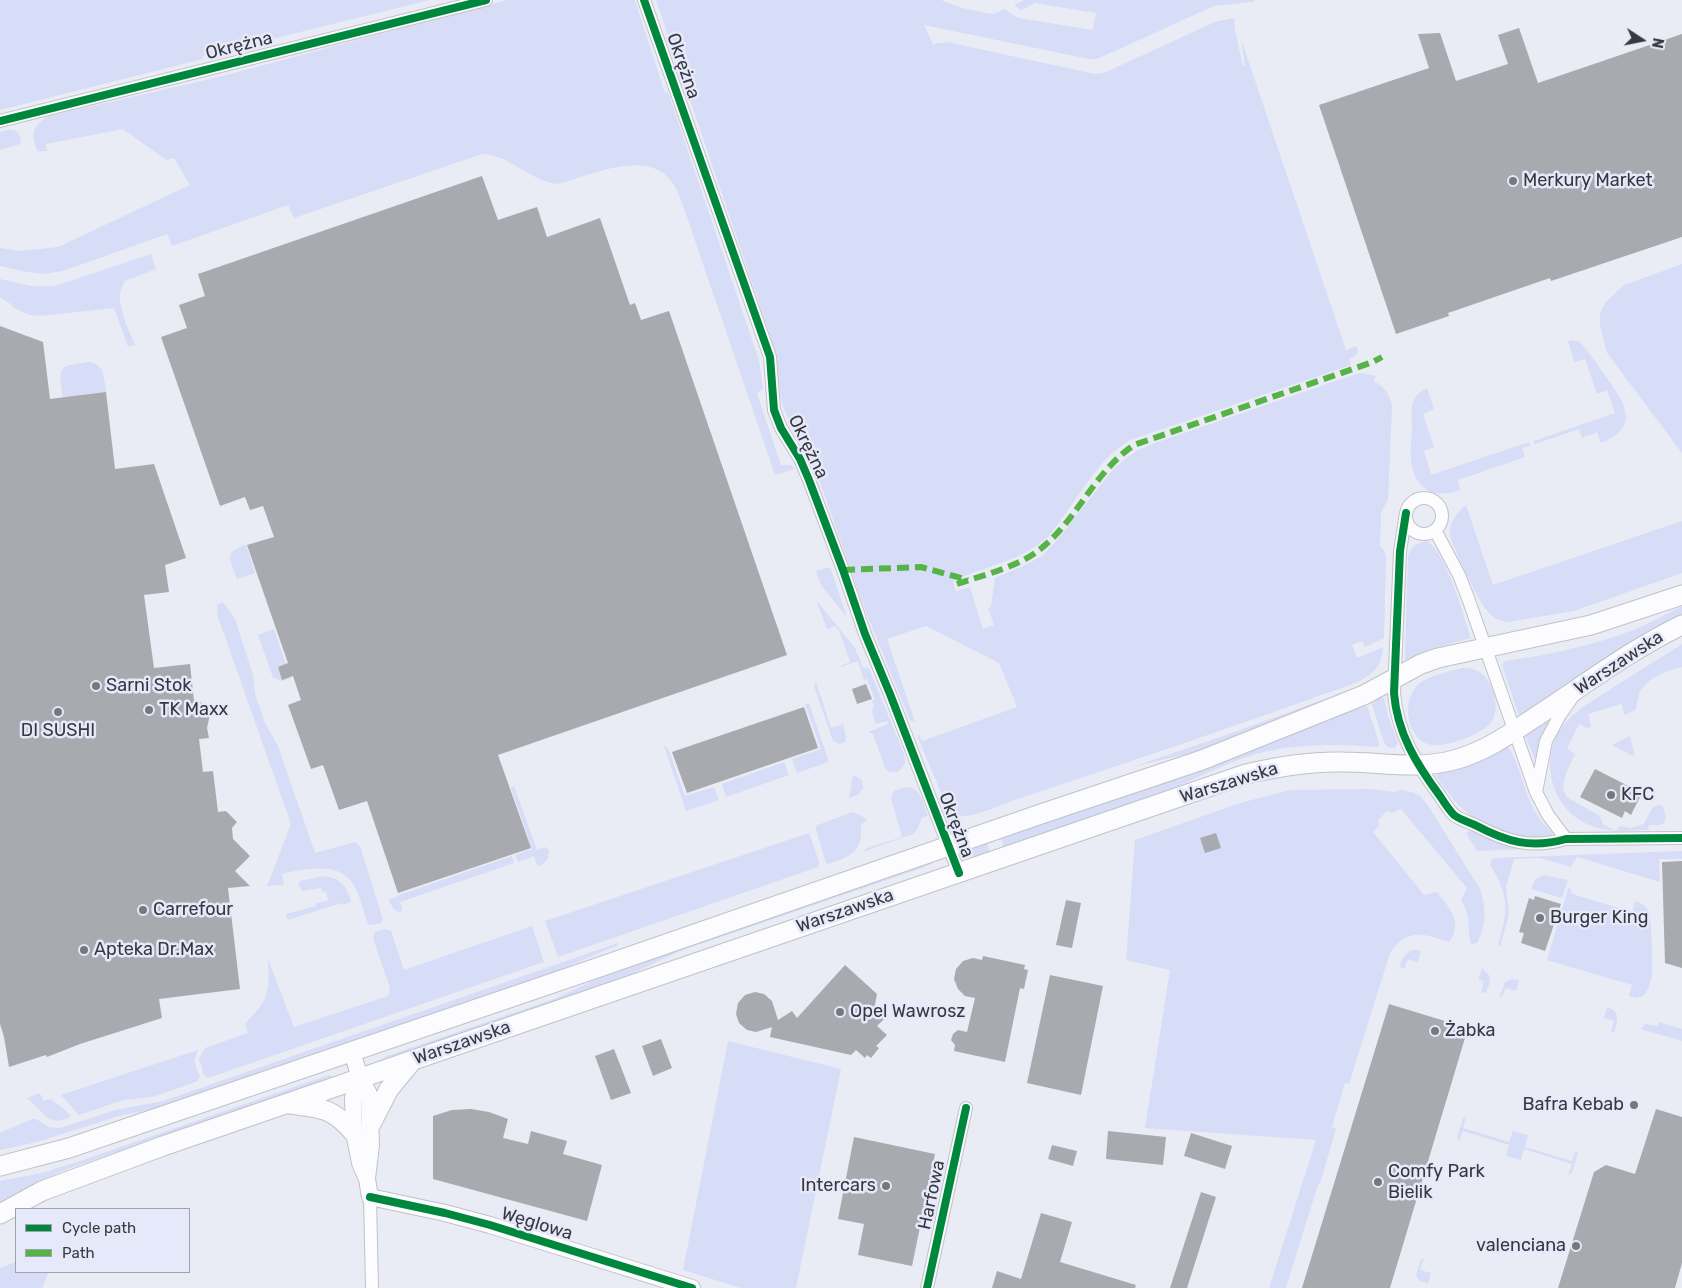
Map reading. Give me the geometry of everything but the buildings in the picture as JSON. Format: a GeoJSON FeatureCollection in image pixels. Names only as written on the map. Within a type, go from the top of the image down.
{"type":"FeatureCollection","features":[{"type":"Feature","properties":{"kind":"main road","name":"Warszawska"},"geometry":{"type":"LineString","coordinates":[[0,1166],[69,1148],[1202,760],[1364,695],[1421,664],[1438,658],[1486,646],[1591,626],[1682,595]]}},
{"type":"Feature","properties":{"kind":"main road","name":"Warszawska"},"geometry":{"type":"LineString","coordinates":[[0,1214],[42,1191],[80,1176],[286,1103],[1246,774],[1313,763],[1343,762],[1418,765],[1466,756],[1514,731],[1634,653],[1682,625]]}},
{"type":"Feature","properties":{"kind":"main road"},"geometry":{"type":"LineString","coordinates":[[371,1124],[389,1089],[413,1060]]}},
{"type":"Feature","properties":{"kind":"main road"},"geometry":{"type":"LineString","coordinates":[[286,1103],[323,1108],[344,1121],[354,1133]]}},
{"type":"Feature","properties":{"kind":"street","name":"Okrężna"},"geometry":{"type":"LineString","coordinates":[[0,121],[486,0]]}},
{"type":"Feature","properties":{"kind":"street","name":"Okrężna"},"geometry":{"type":"LineString","coordinates":[[644,0],[770,357],[774,410],[780,428],[800,459],[809,480],[865,634],[890,694],[958,873]]}},
{"type":"Feature","properties":{"kind":"street"},"geometry":{"type":"LineString","coordinates":[[1406,513],[1408,525],[1418,533],[1430,533],[1435,530],[1441,522],[1442,513],[1437,504],[1427,498],[1416,500],[1406,513],[1400,551],[1395,708],[1408,748],[1454,815],[1492,834],[1512,841],[1532,844],[1549,844],[1566,839],[1682,838]]}},
{"type":"Feature","properties":{"kind":"street"},"geometry":{"type":"LineString","coordinates":[[1435,530],[1459,575],[1486,646],[1536,792],[1548,815],[1566,839]]}},
{"type":"Feature","properties":{"kind":"street"},"geometry":{"type":"LineString","coordinates":[[1536,792],[1546,741],[1560,715],[1578,689]]}},
{"type":"Feature","properties":{"kind":"street"},"geometry":{"type":"LineString","coordinates":[[352,1052],[360,1078],[369,1094],[371,1124],[367,1179]]}},
{"type":"Feature","properties":{"kind":"street"},"geometry":{"type":"LineString","coordinates":[[360,1078],[352,1098],[354,1133],[370,1197],[372,1288]]}},
{"type":"Feature","properties":{"kind":"street","name":"Harfowa"},"geometry":{"type":"LineString","coordinates":[[927,1288],[966,1108]]}},
{"type":"Feature","properties":{"kind":"street","name":"Węglowa"},"geometry":{"type":"LineString","coordinates":[[370,1197],[490,1225],[692,1288]]}},
{"type":"Feature","properties":{"kind":"shaded area"},"geometry":{"type":"Polygon","coordinates":[[[0,0],[430,0],[203,56],[203,59],[0,110],[0,0]]]}},
{"type":"Feature","properties":{"kind":"shaded area"},"geometry":{"type":"Polygon","coordinates":[[[507,0],[635,0],[665,93],[668,92],[759,360],[763,388],[757,394],[781,465],[791,465],[795,469],[775,475],[679,195],[671,181],[660,171],[647,166],[617,167],[558,184],[538,178],[492,155],[482,154],[294,218],[288,205],[172,246],[167,234],[63,271],[43,274],[0,266],[0,248],[21,251],[58,247],[190,185],[174,158],[166,160],[123,129],[46,144],[47,151],[38,151],[35,145],[34,130],[40,122],[49,116],[219,77],[507,0]]]}},
{"type":"Feature","properties":{"kind":"shaded area"},"geometry":{"type":"Polygon","coordinates":[[[656,0],[941,0],[962,8],[987,13],[994,14],[1004,9],[1018,18],[1093,30],[1096,13],[1035,3],[1021,10],[1014,5],[1024,0],[1255,0],[1253,2],[1214,6],[1097,59],[1089,59],[924,25],[933,44],[947,42],[1095,74],[1104,73],[1215,22],[1234,18],[1243,67],[1245,66],[1241,39],[1346,350],[1357,346],[1358,352],[1349,359],[1351,365],[1130,440],[1109,456],[1101,465],[1049,536],[1015,557],[953,581],[956,591],[970,587],[983,629],[994,625],[988,608],[991,607],[995,578],[1042,556],[1058,539],[1115,467],[1136,451],[1353,375],[1362,373],[1376,376],[1374,381],[1386,391],[1392,406],[1388,499],[1381,513],[1380,547],[1384,550],[1386,559],[1384,638],[1365,647],[1362,641],[1352,645],[1357,658],[1383,647],[1379,664],[1373,672],[1358,682],[991,809],[972,815],[956,816],[950,814],[918,738],[919,734],[922,741],[1017,707],[999,663],[926,626],[887,639],[915,722],[910,720],[865,610],[817,474],[784,409],[780,394],[777,356],[656,0]]]}},
{"type":"Feature","properties":{"kind":"shaded area"},"geometry":{"type":"Polygon","coordinates":[[[8,130],[18,132],[21,138],[20,144],[0,150],[0,132],[8,130]]]}},
{"type":"Feature","properties":{"kind":"shaded area"},"geometry":{"type":"Polygon","coordinates":[[[151,254],[156,269],[125,281],[121,288],[122,313],[135,345],[128,347],[114,308],[41,316],[30,315],[12,307],[12,305],[0,297],[0,279],[32,286],[55,286],[151,254]]]}},
{"type":"Feature","properties":{"kind":"shaded area"},"geometry":{"type":"Polygon","coordinates":[[[1682,264],[1682,453],[1607,353],[1600,325],[1600,313],[1606,302],[1624,285],[1682,264]]]}},
{"type":"Feature","properties":{"kind":"shaded area"},"geometry":{"type":"Polygon","coordinates":[[[1568,341],[1580,342],[1619,396],[1626,414],[1625,422],[1621,430],[1613,437],[1601,443],[1597,432],[1582,438],[1579,429],[1535,444],[1534,441],[1615,413],[1607,390],[1597,394],[1585,359],[1574,362],[1568,341]]]}},
{"type":"Feature","properties":{"kind":"shaded area"},"geometry":{"type":"Polygon","coordinates":[[[88,362],[98,365],[103,372],[106,392],[63,398],[62,370],[70,365],[88,362]]]}},
{"type":"Feature","properties":{"kind":"shaded area"},"geometry":{"type":"Polygon","coordinates":[[[1427,388],[1434,409],[1423,414],[1434,447],[1424,451],[1431,475],[1529,442],[1530,446],[1522,448],[1525,457],[1458,480],[1460,490],[1442,494],[1427,490],[1416,478],[1411,460],[1411,452],[1412,405],[1417,395],[1427,388]]]}},
{"type":"Feature","properties":{"kind":"shaded area"},"geometry":{"type":"Polygon","coordinates":[[[1466,505],[1493,585],[1682,521],[1682,573],[1574,611],[1508,622],[1501,621],[1494,618],[1485,608],[1462,565],[1450,536],[1454,519],[1466,505]]]}},
{"type":"Feature","properties":{"kind":"shaded area"},"geometry":{"type":"Polygon","coordinates":[[[1426,541],[1433,547],[1447,570],[1471,638],[1431,649],[1407,661],[1405,660],[1408,555],[1413,546],[1426,541]]]}},
{"type":"Feature","properties":{"kind":"shaded area"},"geometry":{"type":"Polygon","coordinates":[[[246,545],[255,573],[237,579],[230,558],[231,554],[238,547],[246,545]]]}},
{"type":"Feature","properties":{"kind":"shaded area"},"geometry":{"type":"Polygon","coordinates":[[[830,567],[846,616],[821,585],[816,571],[830,567]]]}},
{"type":"Feature","properties":{"kind":"shaded area"},"geometry":{"type":"Polygon","coordinates":[[[816,600],[855,648],[863,668],[869,668],[904,754],[905,764],[898,772],[890,772],[885,768],[873,734],[868,732],[888,724],[887,721],[876,724],[871,709],[874,708],[872,701],[875,700],[867,679],[864,680],[858,661],[840,666],[850,662],[839,630],[835,626],[827,629],[816,600]]]}},
{"type":"Feature","properties":{"kind":"shaded area"},"geometry":{"type":"Polygon","coordinates":[[[223,602],[235,619],[253,675],[255,694],[265,723],[278,746],[315,853],[355,842],[360,846],[383,920],[381,923],[368,924],[357,891],[346,876],[337,871],[312,869],[289,872],[282,874],[284,885],[267,886],[291,824],[218,617],[217,605],[223,602]]]}},
{"type":"Feature","properties":{"kind":"shaded area"},"geometry":{"type":"Polygon","coordinates":[[[1682,606],[1682,615],[1519,716],[1502,665],[1505,661],[1554,653],[1602,641],[1639,627],[1682,606]]]}},
{"type":"Feature","properties":{"kind":"shaded area"},"geometry":{"type":"Polygon","coordinates":[[[274,629],[286,664],[278,667],[282,679],[291,678],[282,681],[273,678],[258,635],[274,629]]]}},
{"type":"Feature","properties":{"kind":"shaded area"},"geometry":{"type":"Polygon","coordinates":[[[1682,644],[1682,667],[1654,678],[1644,685],[1635,710],[1625,715],[1621,704],[1588,714],[1591,725],[1589,729],[1579,724],[1567,749],[1575,754],[1565,776],[1565,793],[1568,798],[1600,816],[1603,824],[1615,831],[1601,829],[1582,821],[1562,803],[1556,791],[1550,765],[1556,737],[1572,716],[1584,706],[1682,644]]]}},
{"type":"Feature","properties":{"kind":"shaded area"},"geometry":{"type":"Polygon","coordinates":[[[1463,668],[1473,669],[1486,677],[1495,696],[1494,717],[1481,731],[1467,738],[1439,745],[1428,744],[1414,732],[1410,722],[1409,700],[1413,691],[1420,683],[1430,678],[1463,668]]]}},
{"type":"Feature","properties":{"kind":"shaded area"},"geometry":{"type":"Polygon","coordinates":[[[816,682],[831,728],[843,724],[845,742],[839,744],[833,741],[814,686],[816,682]]]}},
{"type":"Feature","properties":{"kind":"shaded area"},"geometry":{"type":"Polygon","coordinates":[[[1344,692],[1252,732],[1200,751],[1132,767],[1229,734],[1344,692]]]}},
{"type":"Feature","properties":{"kind":"shaded area"},"geometry":{"type":"Polygon","coordinates":[[[1381,696],[1384,698],[1387,713],[1398,743],[1395,748],[1388,747],[1384,743],[1372,704],[1374,702],[1373,699],[1381,696]]]}},
{"type":"Feature","properties":{"kind":"shaded area"},"geometry":{"type":"Polygon","coordinates":[[[809,703],[828,762],[797,773],[792,759],[821,749],[805,704],[809,703]]]}},
{"type":"Feature","properties":{"kind":"shaded area"},"geometry":{"type":"Polygon","coordinates":[[[1363,704],[1364,707],[1367,706],[1379,743],[1378,747],[1347,745],[1299,746],[1253,755],[1155,796],[1004,848],[1001,838],[1240,756],[1363,704]]]}},
{"type":"Feature","properties":{"kind":"shaded area"},"geometry":{"type":"Polygon","coordinates":[[[1547,721],[1548,724],[1540,740],[1535,761],[1525,735],[1547,721]]]}},
{"type":"Feature","properties":{"kind":"shaded area"},"geometry":{"type":"Polygon","coordinates":[[[1630,736],[1635,757],[1612,745],[1630,736]]]}},
{"type":"Feature","properties":{"kind":"shaded area"},"geometry":{"type":"Polygon","coordinates":[[[664,746],[669,751],[685,796],[714,787],[719,800],[686,811],[664,746]]]}},
{"type":"Feature","properties":{"kind":"shaded area"},"geometry":{"type":"Polygon","coordinates":[[[1507,746],[1514,757],[1531,804],[1539,818],[1552,832],[1552,837],[1529,838],[1516,836],[1482,823],[1459,805],[1436,776],[1437,772],[1482,759],[1507,746]]]}},
{"type":"Feature","properties":{"kind":"shaded area"},"geometry":{"type":"Polygon","coordinates":[[[784,762],[789,775],[726,797],[722,784],[784,762]]]}},
{"type":"Feature","properties":{"kind":"shaded area"},"geometry":{"type":"Polygon","coordinates":[[[853,775],[862,780],[863,788],[858,795],[849,798],[853,775]]]}},
{"type":"Feature","properties":{"kind":"shaded area"},"geometry":{"type":"Polygon","coordinates":[[[514,786],[537,850],[545,847],[549,850],[548,859],[540,866],[537,865],[534,856],[518,862],[515,855],[532,849],[511,788],[514,786]]]}},
{"type":"Feature","properties":{"kind":"shaded area"},"geometry":{"type":"Polygon","coordinates":[[[906,787],[919,793],[928,816],[922,817],[917,830],[913,834],[865,851],[865,849],[902,837],[891,798],[894,791],[906,787]]]}},
{"type":"Feature","properties":{"kind":"shaded area"},"geometry":{"type":"Polygon","coordinates":[[[1370,789],[1412,792],[1420,796],[1427,804],[1480,889],[1484,909],[1483,930],[1477,943],[1471,944],[1468,916],[1461,900],[1467,888],[1401,809],[1392,813],[1387,811],[1378,820],[1379,826],[1373,832],[1424,895],[1437,892],[1450,909],[1455,922],[1455,928],[1449,942],[1431,936],[1409,936],[1396,945],[1390,953],[1349,1084],[1345,1083],[1332,1127],[1336,1129],[1286,1288],[1269,1288],[1316,1140],[1145,1128],[1170,970],[1126,960],[1135,840],[1240,803],[1290,790],[1370,789]]]}},
{"type":"Feature","properties":{"kind":"shaded area"},"geometry":{"type":"Polygon","coordinates":[[[1658,805],[1663,806],[1666,819],[1663,824],[1649,825],[1648,830],[1616,831],[1620,826],[1631,828],[1644,824],[1652,808],[1658,805]]]}},
{"type":"Feature","properties":{"kind":"shaded area"},"geometry":{"type":"Polygon","coordinates":[[[853,812],[863,816],[867,821],[861,824],[858,847],[844,858],[826,863],[815,826],[853,812]]]}},
{"type":"Feature","properties":{"kind":"shaded area"},"geometry":{"type":"Polygon","coordinates":[[[1472,831],[1499,842],[1527,849],[1477,851],[1467,835],[1467,832],[1472,831]]]}},
{"type":"Feature","properties":{"kind":"shaded area"},"geometry":{"type":"Polygon","coordinates":[[[809,833],[819,862],[818,867],[558,957],[545,921],[809,833]]]}},
{"type":"Feature","properties":{"kind":"shaded area"},"geometry":{"type":"Polygon","coordinates":[[[987,843],[990,853],[976,856],[963,852],[987,843]]]}},
{"type":"Feature","properties":{"kind":"shaded area"},"geometry":{"type":"Polygon","coordinates":[[[1682,851],[1682,859],[1659,859],[1660,882],[1577,857],[1571,867],[1540,858],[1514,859],[1506,886],[1509,914],[1500,946],[1498,945],[1504,923],[1505,904],[1501,886],[1490,865],[1494,858],[1682,851]]]}},
{"type":"Feature","properties":{"kind":"shaded area"},"geometry":{"type":"Polygon","coordinates":[[[512,856],[514,863],[400,902],[401,912],[395,910],[389,900],[399,895],[512,856]]]}},
{"type":"Feature","properties":{"kind":"shaded area"},"geometry":{"type":"Polygon","coordinates":[[[932,861],[933,863],[922,868],[680,951],[611,983],[382,1060],[384,1057],[554,999],[614,971],[932,861]]]}},
{"type":"Feature","properties":{"kind":"shaded area"},"geometry":{"type":"Polygon","coordinates":[[[1543,875],[1568,880],[1562,898],[1531,889],[1535,880],[1543,875]]]}},
{"type":"Feature","properties":{"kind":"shaded area"},"geometry":{"type":"Polygon","coordinates":[[[324,876],[339,881],[348,892],[351,902],[343,905],[341,903],[288,920],[286,914],[316,906],[316,903],[328,901],[326,891],[322,892],[321,888],[302,891],[298,884],[300,881],[324,876]]]}},
{"type":"Feature","properties":{"kind":"shaded area"},"geometry":{"type":"Polygon","coordinates":[[[1569,886],[1572,894],[1632,912],[1635,901],[1644,905],[1648,910],[1651,931],[1652,974],[1649,986],[1643,996],[1636,998],[1629,996],[1632,985],[1547,960],[1569,886]]]}},
{"type":"Feature","properties":{"kind":"shaded area"},"geometry":{"type":"Polygon","coordinates":[[[532,926],[544,962],[208,1078],[204,1075],[199,1059],[205,1048],[248,1033],[245,1024],[264,1001],[268,988],[268,959],[294,1027],[388,996],[390,988],[373,938],[375,932],[385,929],[391,931],[404,970],[532,926]]]}},
{"type":"Feature","properties":{"kind":"shaded area"},"geometry":{"type":"Polygon","coordinates":[[[618,943],[618,945],[548,975],[151,1110],[122,1115],[37,1142],[0,1150],[0,1133],[32,1119],[36,1119],[49,1127],[60,1128],[115,1110],[163,1101],[618,943]]]}},
{"type":"Feature","properties":{"kind":"shaded area"},"geometry":{"type":"Polygon","coordinates":[[[1413,950],[1421,950],[1418,962],[1408,959],[1404,969],[1401,968],[1400,965],[1403,958],[1413,950]]]}},
{"type":"Feature","properties":{"kind":"shaded area"},"geometry":{"type":"Polygon","coordinates":[[[1482,968],[1489,975],[1490,982],[1486,993],[1481,992],[1484,981],[1478,980],[1482,968]]]}},
{"type":"Feature","properties":{"kind":"shaded area"},"geometry":{"type":"Polygon","coordinates":[[[1512,979],[1519,980],[1516,991],[1506,988],[1501,998],[1505,982],[1512,979]]]}},
{"type":"Feature","properties":{"kind":"shaded area"},"geometry":{"type":"Polygon","coordinates":[[[1607,1007],[1614,1011],[1617,1017],[1614,1032],[1611,1032],[1614,1021],[1604,1018],[1607,1007]]]}},
{"type":"Feature","properties":{"kind":"shaded area"},"geometry":{"type":"Polygon","coordinates":[[[1659,1022],[1682,1029],[1682,1041],[1641,1029],[1645,1024],[1658,1026],[1659,1022]]]}},
{"type":"Feature","properties":{"kind":"shaded area"},"geometry":{"type":"Polygon","coordinates":[[[728,1041],[841,1069],[796,1288],[741,1288],[683,1270],[728,1041]]]}},
{"type":"Feature","properties":{"kind":"shaded area"},"geometry":{"type":"Polygon","coordinates":[[[198,1050],[194,1061],[200,1077],[198,1081],[153,1097],[123,1100],[79,1115],[61,1095],[198,1050]]]}},
{"type":"Feature","properties":{"kind":"shaded area"},"geometry":{"type":"Polygon","coordinates":[[[329,1075],[335,1078],[65,1170],[36,1183],[0,1203],[0,1181],[42,1173],[83,1160],[329,1075]]]}},
{"type":"Feature","properties":{"kind":"shaded area"},"geometry":{"type":"Polygon","coordinates":[[[40,1093],[43,1101],[50,1099],[70,1115],[69,1118],[58,1121],[49,1119],[27,1098],[40,1093]]]}},
{"type":"Feature","properties":{"kind":"shaded area"},"geometry":{"type":"Polygon","coordinates":[[[1466,1117],[1463,1128],[1509,1142],[1513,1131],[1528,1135],[1525,1147],[1572,1161],[1576,1150],[1578,1153],[1572,1173],[1568,1175],[1572,1164],[1524,1149],[1521,1160],[1506,1156],[1509,1145],[1463,1131],[1459,1141],[1457,1138],[1463,1118],[1466,1117]]]}},
{"type":"Feature","properties":{"kind":"shaded area"},"geometry":{"type":"Polygon","coordinates":[[[1421,1259],[1424,1259],[1420,1270],[1431,1273],[1428,1284],[1420,1281],[1416,1275],[1421,1259]]]}},
{"type":"Feature","properties":{"kind":"shaded area"},"geometry":{"type":"Polygon","coordinates":[[[15,1262],[15,1273],[49,1273],[42,1288],[0,1288],[0,1268],[15,1262]]]}},
{"type":"Feature","properties":{"kind":"marked path"},"geometry":{"type":"LineString","coordinates":[[957,584],[1011,566],[1039,550],[1064,525],[1107,469],[1134,445],[1373,362],[1382,357]]}},
{"type":"Feature","properties":{"kind":"marked path"},"geometry":{"type":"LineString","coordinates":[[843,570],[921,567],[968,580]]}},
{"type":"Feature","properties":{"kind":"cycle path"},"geometry":{"type":"LineString","coordinates":[[0,121],[486,0]]}},
{"type":"Feature","properties":{"kind":"cycle path"},"geometry":{"type":"LineString","coordinates":[[644,0],[770,357],[774,410],[781,428],[800,459],[809,480],[865,634],[959,873]]}},
{"type":"Feature","properties":{"kind":"cycle path"},"geometry":{"type":"LineString","coordinates":[[1406,513],[1400,551],[1394,693],[1396,708],[1399,722],[1416,760],[1452,813],[1498,836],[1519,842],[1542,843],[1566,839],[1682,838]]}},
{"type":"Feature","properties":{"kind":"cycle path"},"geometry":{"type":"LineString","coordinates":[[927,1288],[966,1108]]}},
{"type":"Feature","properties":{"kind":"cycle path"},"geometry":{"type":"LineString","coordinates":[[370,1197],[490,1225],[692,1288]]}},
{"type":"Feature","properties":{"kind":"place","name":"Merkury Market"},"geometry":{"type":"Point","coordinates":[1513,181]}},
{"type":"Feature","properties":{"kind":"place","name":"Sarni Stok"},"geometry":{"type":"Point","coordinates":[96,686]}},
{"type":"Feature","properties":{"kind":"place","name":"TK Maxx"},"geometry":{"type":"Point","coordinates":[149,710]}},
{"type":"Feature","properties":{"kind":"place","name":"DI SUSHI"},"geometry":{"type":"Point","coordinates":[58,712]}},
{"type":"Feature","properties":{"kind":"place","name":"KFC"},"geometry":{"type":"Point","coordinates":[1611,795]}},
{"type":"Feature","properties":{"kind":"place","name":"Carrefour"},"geometry":{"type":"Point","coordinates":[143,910]}},
{"type":"Feature","properties":{"kind":"place","name":"Burger King"},"geometry":{"type":"Point","coordinates":[1540,918]}},
{"type":"Feature","properties":{"kind":"place","name":"Apteka Dr.Max"},"geometry":{"type":"Point","coordinates":[84,950]}},
{"type":"Feature","properties":{"kind":"place","name":"Opel Wawrosz"},"geometry":{"type":"Point","coordinates":[840,1012]}},
{"type":"Feature","properties":{"kind":"place","name":"Żabka"},"geometry":{"type":"Point","coordinates":[1435,1031]}},
{"type":"Feature","properties":{"kind":"place","name":"Bafra Kebab"},"geometry":{"type":"Point","coordinates":[1634,1105]}},
{"type":"Feature","properties":{"kind":"place","name":"Comfy Park Bielik"},"geometry":{"type":"Point","coordinates":[1378,1182]}},
{"type":"Feature","properties":{"kind":"place","name":"Intercars"},"geometry":{"type":"Point","coordinates":[886,1186]}},
{"type":"Feature","properties":{"kind":"place","name":"valenciana"},"geometry":{"type":"Point","coordinates":[1576,1246]}}]}
